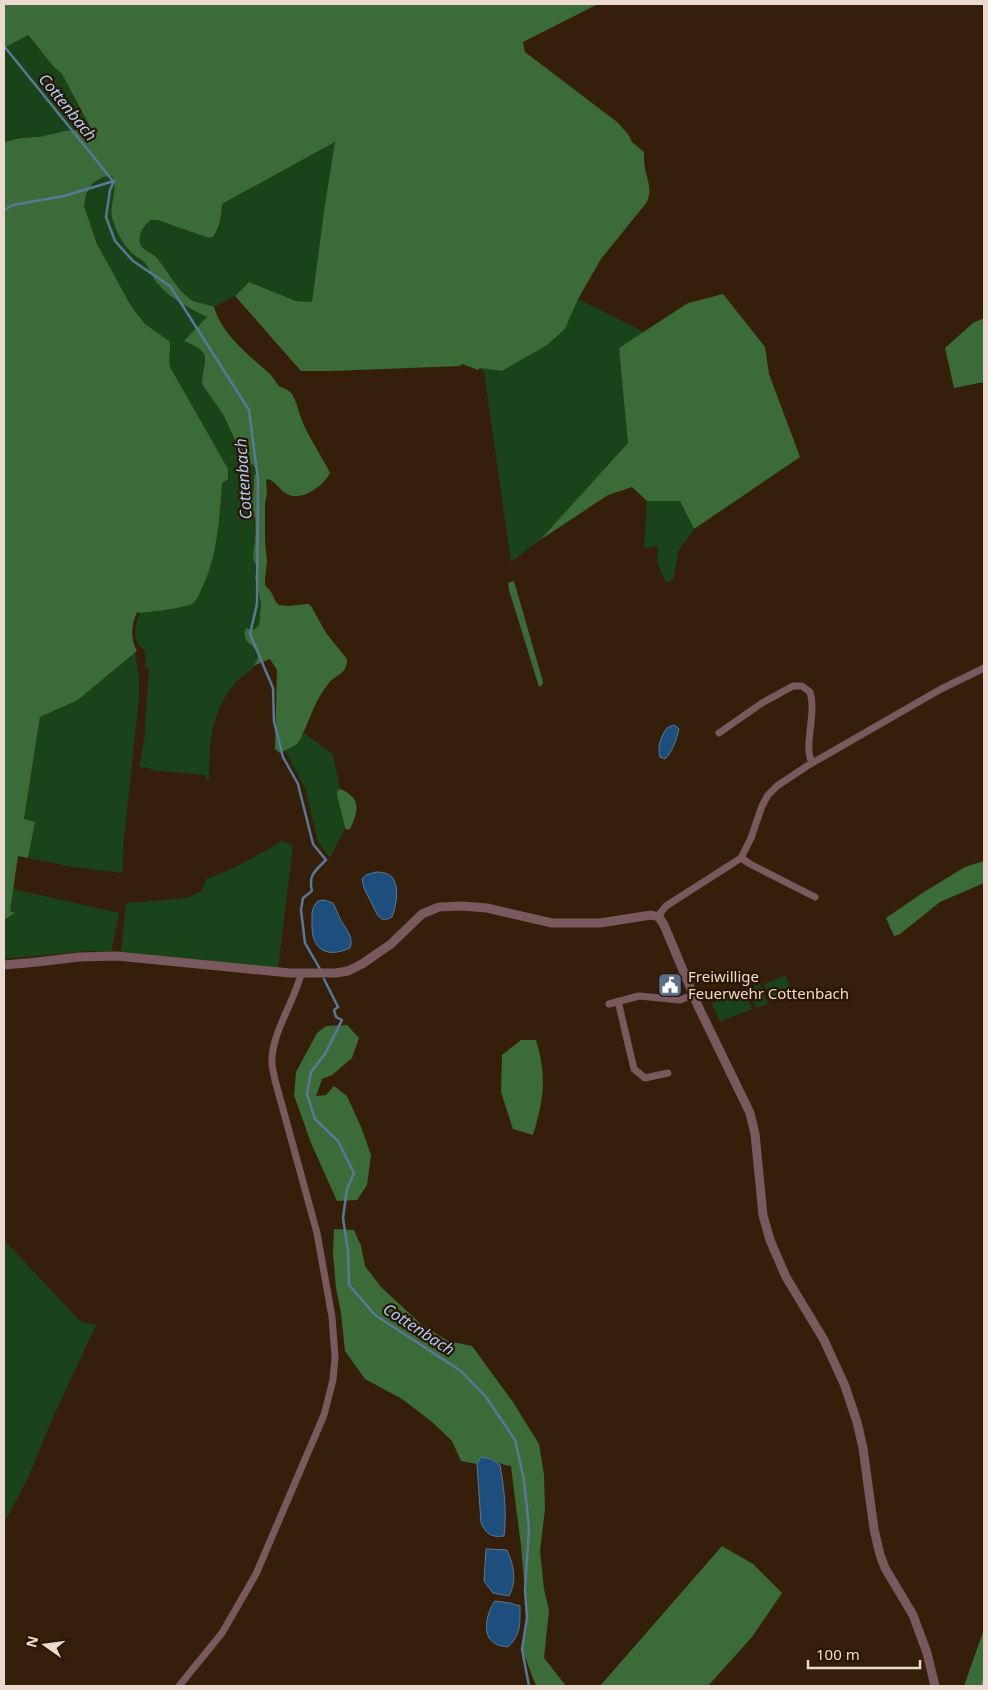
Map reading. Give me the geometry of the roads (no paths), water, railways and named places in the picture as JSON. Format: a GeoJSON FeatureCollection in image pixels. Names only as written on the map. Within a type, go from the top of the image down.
{"type":"FeatureCollection","features":[{"type":"Feature","properties":{"kind":"street"},"geometry":{"type":"LineString","coordinates":[[658,916],[666,906],[741,858],[752,838],[760,811],[768,795],[777,786],[812,763],[941,690],[984,668]]}},
{"type":"Feature","properties":{"kind":"street"},"geometry":{"type":"LineString","coordinates":[[719,733],[762,703],[793,686],[802,686],[810,692],[812,701],[809,751],[812,763]]}},
{"type":"Feature","properties":{"kind":"street"},"geometry":{"type":"LineString","coordinates":[[741,858],[815,897]]}},
{"type":"Feature","properties":{"kind":"street"},"geometry":{"type":"LineString","coordinates":[[4,965],[80,956],[117,956],[301,974],[336,973],[355,968],[391,944],[422,914],[439,907],[487,908],[552,923],[600,923],[651,915],[658,916],[664,924],[692,995],[750,1113],[762,1207],[768,1235],[786,1277],[824,1340],[845,1386],[863,1448],[874,1529],[880,1555],[885,1568],[913,1615],[927,1653],[935,1686]]}},
{"type":"Feature","properties":{"kind":"street"},"geometry":{"type":"LineString","coordinates":[[179,1686],[222,1633],[256,1574],[324,1415],[334,1380],[335,1357],[332,1317],[317,1233],[272,1064],[274,1046],[301,974]]}},
{"type":"Feature","properties":{"kind":"street"},"geometry":{"type":"LineString","coordinates":[[609,1004],[638,996],[680,1000],[692,995]]}},
{"type":"Feature","properties":{"kind":"street"},"geometry":{"type":"LineString","coordinates":[[618,1001],[634,1069],[645,1078],[668,1073]]}},
{"type":"Feature","properties":{"kind":"water"},"geometry":{"type":"Polygon","coordinates":[[[673,725],[679,729],[672,749],[665,759],[660,757],[660,742],[667,728],[673,725]]]}},
{"type":"Feature","properties":{"kind":"water"},"geometry":{"type":"Polygon","coordinates":[[[376,872],[392,877],[396,886],[396,903],[392,917],[386,919],[381,919],[378,916],[364,888],[362,879],[366,875],[376,872]]]}},
{"type":"Feature","properties":{"kind":"water"},"geometry":{"type":"Polygon","coordinates":[[[324,900],[333,903],[351,939],[350,948],[327,952],[317,945],[312,932],[312,911],[318,901],[324,900]]]}},
{"type":"Feature","properties":{"kind":"water"},"geometry":{"type":"Polygon","coordinates":[[[481,1457],[491,1459],[500,1465],[505,1500],[504,1536],[490,1534],[481,1523],[477,1464],[481,1457]]]}},
{"type":"Feature","properties":{"kind":"water"},"geometry":{"type":"Polygon","coordinates":[[[486,1549],[507,1550],[514,1573],[513,1585],[509,1596],[493,1593],[484,1581],[486,1549]]]}},
{"type":"Feature","properties":{"kind":"water"},"geometry":{"type":"Polygon","coordinates":[[[495,1601],[520,1606],[518,1633],[508,1647],[496,1644],[488,1635],[488,1617],[495,1601]]]}},
{"type":"Feature","properties":{"kind":"waterway","name":"Cottenbach"},"geometry":{"type":"LineString","coordinates":[[4,46],[113,181]]}},
{"type":"Feature","properties":{"kind":"waterway","name":"Cottenbach"},"geometry":{"type":"LineString","coordinates":[[114,181],[110,190],[106,217],[115,241],[133,261],[170,286],[249,410],[258,480],[257,604],[250,634],[273,688],[274,722],[283,757],[298,784],[313,844],[326,860],[313,874],[311,881],[312,891],[303,898],[301,910],[305,943],[320,969]]}},
{"type":"Feature","properties":{"kind":"waterway"},"geometry":{"type":"LineString","coordinates":[[4,210],[13,205],[64,196],[114,181]]}},
{"type":"Feature","properties":{"kind":"waterway","name":"Cottenbach"},"geometry":{"type":"LineString","coordinates":[[324,979],[338,1007],[334,1010],[336,1017],[342,1020],[325,1054],[311,1072],[307,1094],[315,1119],[338,1141],[354,1173],[347,1189],[343,1218],[348,1251],[349,1285],[375,1315],[461,1371],[486,1397],[515,1440],[524,1480],[529,1528],[525,1590],[527,1618],[522,1649],[529,1686]]}},
{"type":"Feature","properties":{"kind":"waterway"},"geometry":{"type":"LineString","coordinates":[[982,1686],[984,1680]]}},
{"type":"Feature","properties":{"kind":"place","name":"Freiwillige Feuerwehr Cottenbach"},"geometry":{"type":"Point","coordinates":[670,985]}}]}
